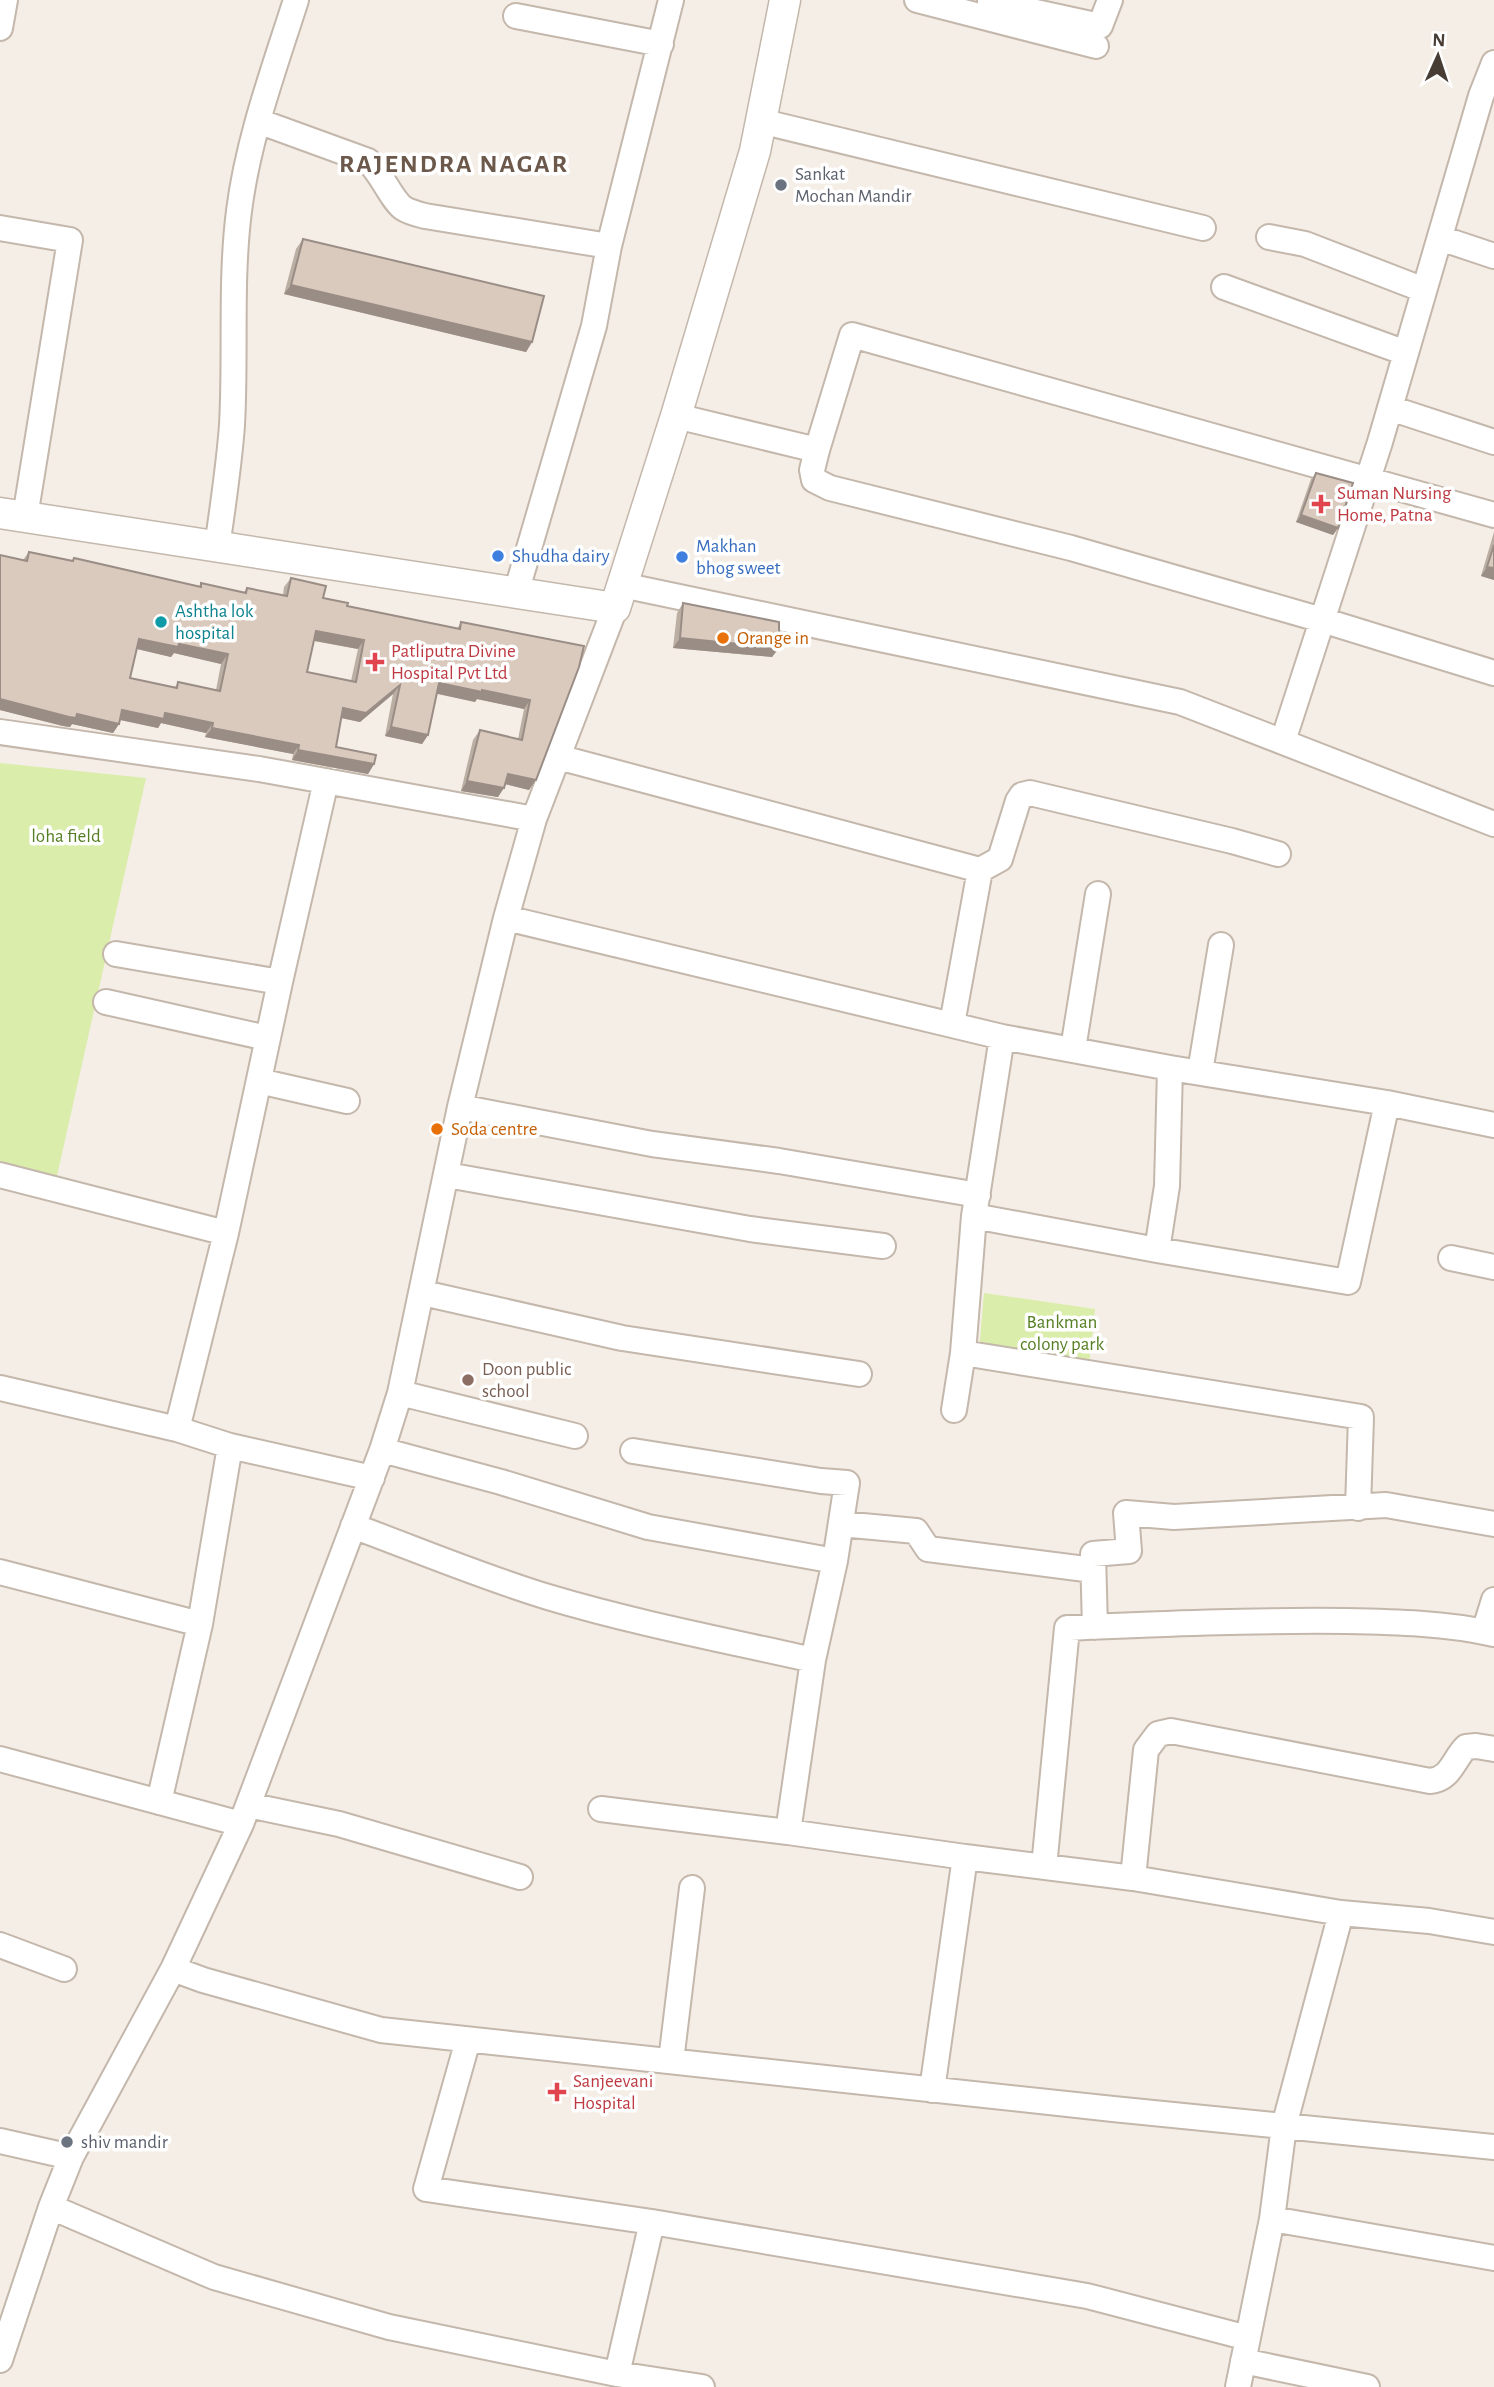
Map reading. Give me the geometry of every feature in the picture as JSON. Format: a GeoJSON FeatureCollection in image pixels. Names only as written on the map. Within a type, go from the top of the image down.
{"type":"FeatureCollection","features":[{"type":"Feature","properties":{"kind":"street"},"geometry":{"type":"LineString","coordinates":[[0,28],[5,0]]}},
{"type":"Feature","properties":{"kind":"street"},"geometry":{"type":"LineString","coordinates":[[217,547],[232,425],[232,278],[239,209],[258,121],[296,0]]}},
{"type":"Feature","properties":{"kind":"street"},"geometry":{"type":"LineString","coordinates":[[516,593],[594,326],[609,246],[671,0]]}},
{"type":"Feature","properties":{"kind":"street"},"geometry":{"type":"LineString","coordinates":[[0,2360],[51,2207],[71,2157],[173,1969],[244,1815],[382,1450],[400,1392],[460,1107],[506,918],[534,818],[619,596],[676,416],[755,151],[785,0]]}},
{"type":"Feature","properties":{"kind":"street"},"geometry":{"type":"LineString","coordinates":[[917,0],[1096,46]]}},
{"type":"Feature","properties":{"kind":"street"},"geometry":{"type":"LineString","coordinates":[[979,0],[1100,26],[1111,0]]}},
{"type":"Feature","properties":{"kind":"street"},"geometry":{"type":"LineString","coordinates":[[516,16],[660,44]]}},
{"type":"Feature","properties":{"kind":"street"},"geometry":{"type":"LineString","coordinates":[[1283,741],[1368,479],[1481,96],[1494,64]]}},
{"type":"Feature","properties":{"kind":"street"},"geometry":{"type":"LineString","coordinates":[[258,121],[369,161],[379,172],[397,203],[406,210],[425,216],[609,246]]}},
{"type":"Feature","properties":{"kind":"street"},"geometry":{"type":"LineString","coordinates":[[760,121],[1203,228]]}},
{"type":"Feature","properties":{"kind":"street"},"geometry":{"type":"LineString","coordinates":[[0,228],[69,240],[13,515],[516,593],[619,596],[1180,702],[1494,824]]}},
{"type":"Feature","properties":{"kind":"street"},"geometry":{"type":"LineString","coordinates":[[1269,237],[1305,244],[1424,290]]}},
{"type":"Feature","properties":{"kind":"street"},"geometry":{"type":"LineString","coordinates":[[1440,238],[1494,256]]}},
{"type":"Feature","properties":{"kind":"street"},"geometry":{"type":"LineString","coordinates":[[1224,287],[1406,353]]}},
{"type":"Feature","properties":{"kind":"street"},"geometry":{"type":"LineString","coordinates":[[1494,515],[852,335],[812,470],[814,480],[830,488],[1071,548],[1494,673]]}},
{"type":"Feature","properties":{"kind":"street"},"geometry":{"type":"LineString","coordinates":[[1390,408],[1494,442]]}},
{"type":"Feature","properties":{"kind":"street"},"geometry":{"type":"LineString","coordinates":[[676,416],[817,450]]}},
{"type":"Feature","properties":{"kind":"street"},"geometry":{"type":"LineString","coordinates":[[0,732],[326,781],[534,818]]}},
{"type":"Feature","properties":{"kind":"street"},"geometry":{"type":"LineString","coordinates":[[558,757],[980,870],[1000,859],[1017,801],[1022,795],[1030,793],[1278,854]]}},
{"type":"Feature","properties":{"kind":"street"},"geometry":{"type":"LineString","coordinates":[[177,1429],[226,1233],[326,781]]}},
{"type":"Feature","properties":{"kind":"street"},"geometry":{"type":"LineString","coordinates":[[952,1024],[980,870]]}},
{"type":"Feature","properties":{"kind":"street"},"geometry":{"type":"LineString","coordinates":[[1073,1049],[1098,894]]}},
{"type":"Feature","properties":{"kind":"street"},"geometry":{"type":"LineString","coordinates":[[506,918],[1002,1037],[1170,1068],[1387,1103],[1494,1125]]}},
{"type":"Feature","properties":{"kind":"street"},"geometry":{"type":"LineString","coordinates":[[1200,1072],[1221,945]]}},
{"type":"Feature","properties":{"kind":"street"},"geometry":{"type":"LineString","coordinates":[[117,954],[280,982]]}},
{"type":"Feature","properties":{"kind":"street"},"geometry":{"type":"LineString","coordinates":[[106,1002],[267,1038]]}},
{"type":"Feature","properties":{"kind":"street"},"geometry":{"type":"LineString","coordinates":[[954,1410],[963,1353],[976,1205],[1002,1037]]}},
{"type":"Feature","properties":{"kind":"street"},"geometry":{"type":"LineString","coordinates":[[1157,1250],[1167,1186],[1170,1068]]}},
{"type":"Feature","properties":{"kind":"street"},"geometry":{"type":"LineString","coordinates":[[258,1081],[347,1101]]}},
{"type":"Feature","properties":{"kind":"street"},"geometry":{"type":"LineString","coordinates":[[460,1107],[652,1144],[779,1161],[976,1205],[1157,1250],[1348,1282],[1387,1103]]}},
{"type":"Feature","properties":{"kind":"street"},"geometry":{"type":"LineString","coordinates":[[0,1175],[226,1233]]}},
{"type":"Feature","properties":{"kind":"street"},"geometry":{"type":"LineString","coordinates":[[447,1175],[750,1229],[883,1246]]}},
{"type":"Feature","properties":{"kind":"street"},"geometry":{"type":"LineString","coordinates":[[1451,1258],[1494,1267]]}},
{"type":"Feature","properties":{"kind":"street"},"geometry":{"type":"LineString","coordinates":[[422,1293],[622,1338],[859,1374]]}},
{"type":"Feature","properties":{"kind":"street"},"geometry":{"type":"LineString","coordinates":[[963,1353],[1361,1417],[1358,1508]]}},
{"type":"Feature","properties":{"kind":"street"},"geometry":{"type":"LineString","coordinates":[[0,1388],[177,1429],[230,1447],[372,1478]]}},
{"type":"Feature","properties":{"kind":"street"},"geometry":{"type":"LineString","coordinates":[[400,1392],[575,1436]]}},
{"type":"Feature","properties":{"kind":"street"},"geometry":{"type":"LineString","coordinates":[[159,1802],[200,1624],[230,1447]]}},
{"type":"Feature","properties":{"kind":"street"},"geometry":{"type":"LineString","coordinates":[[382,1450],[501,1482],[648,1527],[835,1561]]}},
{"type":"Feature","properties":{"kind":"street"},"geometry":{"type":"LineString","coordinates":[[633,1451],[847,1483],[835,1561],[813,1660],[788,1832]]}},
{"type":"Feature","properties":{"kind":"street"},"geometry":{"type":"LineString","coordinates":[[1095,1627],[1093,1554],[1129,1551],[1126,1513],[1174,1517],[1386,1505],[1494,1524]]}},
{"type":"Feature","properties":{"kind":"street"},"geometry":{"type":"LineString","coordinates":[[841,1524],[916,1531],[928,1549],[1093,1570]]}},
{"type":"Feature","properties":{"kind":"street"},"geometry":{"type":"LineString","coordinates":[[353,1526],[499,1581],[550,1597],[651,1624],[813,1660]]}},
{"type":"Feature","properties":{"kind":"street"},"geometry":{"type":"LineString","coordinates":[[0,1572],[200,1624]]}},
{"type":"Feature","properties":{"kind":"street"},"geometry":{"type":"LineString","coordinates":[[1044,1867],[1067,1628],[1184,1622],[1320,1621],[1394,1622],[1489,1633],[1494,1600]]}},
{"type":"Feature","properties":{"kind":"street"},"geometry":{"type":"LineString","coordinates":[[1133,1878],[1146,1750],[1158,1734],[1171,1731],[1430,1781],[1446,1776],[1466,1747],[1494,1749]]}},
{"type":"Feature","properties":{"kind":"street"},"geometry":{"type":"LineString","coordinates":[[0,1759],[159,1802],[244,1815],[339,1824],[520,1877]]}},
{"type":"Feature","properties":{"kind":"street"},"geometry":{"type":"LineString","coordinates":[[601,1809],[1133,1878],[1341,1913],[1429,1921],[1494,1931]]}},
{"type":"Feature","properties":{"kind":"street"},"geometry":{"type":"LineString","coordinates":[[932,2090],[965,1857]]}},
{"type":"Feature","properties":{"kind":"street"},"geometry":{"type":"LineString","coordinates":[[671,2061],[692,1888]]}},
{"type":"Feature","properties":{"kind":"street"},"geometry":{"type":"LineString","coordinates":[[1238,2387],[1272,2219],[1284,2126],[1341,1913]]}},
{"type":"Feature","properties":{"kind":"street"},"geometry":{"type":"LineString","coordinates":[[0,1945],[64,1969]]}},
{"type":"Feature","properties":{"kind":"street"},"geometry":{"type":"LineString","coordinates":[[173,1969],[203,1980],[381,2030],[1494,2147]]}},
{"type":"Feature","properties":{"kind":"street"},"geometry":{"type":"LineString","coordinates":[[468,2040],[426,2189],[652,2222],[1087,2296],[1367,2387]]}},
{"type":"Feature","properties":{"kind":"street"},"geometry":{"type":"LineString","coordinates":[[0,2141],[71,2157]]}},
{"type":"Feature","properties":{"kind":"street"},"geometry":{"type":"LineString","coordinates":[[51,2207],[226,2281],[389,2327],[617,2374],[702,2387]]}},
{"type":"Feature","properties":{"kind":"street"},"geometry":{"type":"LineString","coordinates":[[1272,2219],[1494,2258]]}},
{"type":"Feature","properties":{"kind":"street"},"geometry":{"type":"LineString","coordinates":[[617,2374],[652,2222]]}},
{"type":"Feature","properties":{"kind":"green space","name":"loha field"},"geometry":{"type":"Polygon","coordinates":[[[0,763],[146,778],[57,1176],[0,1161],[0,763]]]}},
{"type":"Feature","properties":{"kind":"green space","name":"Bankman colony park"},"geometry":{"type":"Polygon","coordinates":[[[984,1293],[1095,1309],[1089,1365],[979,1350],[984,1293]]]}},
{"type":"Feature","properties":{"kind":"building"},"geometry":{"type":"Polygon","coordinates":[[[303,239],[544,296],[532,342],[291,285],[303,239]]]}},
{"type":"Feature","properties":{"kind":"building"},"geometry":{"type":"Polygon","coordinates":[[[1316,473],[1353,483],[1338,528],[1301,515],[1316,473]]]}},
{"type":"Feature","properties":{"kind":"building"},"geometry":{"type":"Polygon","coordinates":[[[1494,545],[1494,568],[1487,567],[1494,545]]]}},
{"type":"Feature","properties":{"kind":"building"},"geometry":{"type":"Polygon","coordinates":[[[29,552],[73,561],[74,558],[201,587],[201,583],[246,593],[247,588],[287,596],[291,578],[326,586],[323,598],[348,603],[347,606],[460,629],[461,622],[584,646],[579,667],[536,780],[508,774],[504,788],[467,781],[480,730],[522,740],[530,700],[482,690],[439,683],[428,735],[391,727],[400,685],[366,713],[343,708],[336,747],[376,755],[374,764],[298,750],[299,745],[212,728],[213,723],[165,713],[164,719],[122,710],[119,724],[77,714],[76,718],[69,717],[0,699],[0,555],[27,561],[29,552]],[[316,631],[307,672],[356,682],[364,640],[316,631]],[[139,639],[130,678],[177,688],[178,682],[220,691],[228,654],[139,639]]]}},
{"type":"Feature","properties":{"kind":"building","name":"Orange in"},"geometry":{"type":"Polygon","coordinates":[[[683,603],[779,622],[779,648],[680,638],[683,603]]]}},
{"type":"Feature","properties":{"kind":"place","name":"Sankat Mochan Mandir"},"geometry":{"type":"Point","coordinates":[781,185]}},
{"type":"Feature","properties":{"kind":"place","name":"Suman Nursing Home, Patna"},"geometry":{"type":"Point","coordinates":[1321,504]}},
{"type":"Feature","properties":{"kind":"place","name":"Shudha dairy"},"geometry":{"type":"Point","coordinates":[498,556]}},
{"type":"Feature","properties":{"kind":"place","name":"Makhan bhog sweet"},"geometry":{"type":"Point","coordinates":[682,557]}},
{"type":"Feature","properties":{"kind":"place","name":"Ashtha lok hospital"},"geometry":{"type":"Point","coordinates":[161,622]}},
{"type":"Feature","properties":{"kind":"place","name":"Orange in"},"geometry":{"type":"Point","coordinates":[723,638]}},
{"type":"Feature","properties":{"kind":"place","name":"Patliputra Divine Hospital Pvt Ltd"},"geometry":{"type":"Point","coordinates":[375,662]}},
{"type":"Feature","properties":{"kind":"place","name":"Soda centre"},"geometry":{"type":"Point","coordinates":[437,1129]}},
{"type":"Feature","properties":{"kind":"place","name":"Doon public school"},"geometry":{"type":"Point","coordinates":[468,1380]}},
{"type":"Feature","properties":{"kind":"place","name":"Sanjeevani Hospital"},"geometry":{"type":"Point","coordinates":[557,2092]}},
{"type":"Feature","properties":{"kind":"place","name":"shiv mandir"},"geometry":{"type":"Point","coordinates":[67,2142]}},
{"type":"Feature","properties":{"kind":"district","name":"RAJENDRA NAGAR"},"geometry":{"type":"Point","coordinates":[454,164]}}]}
